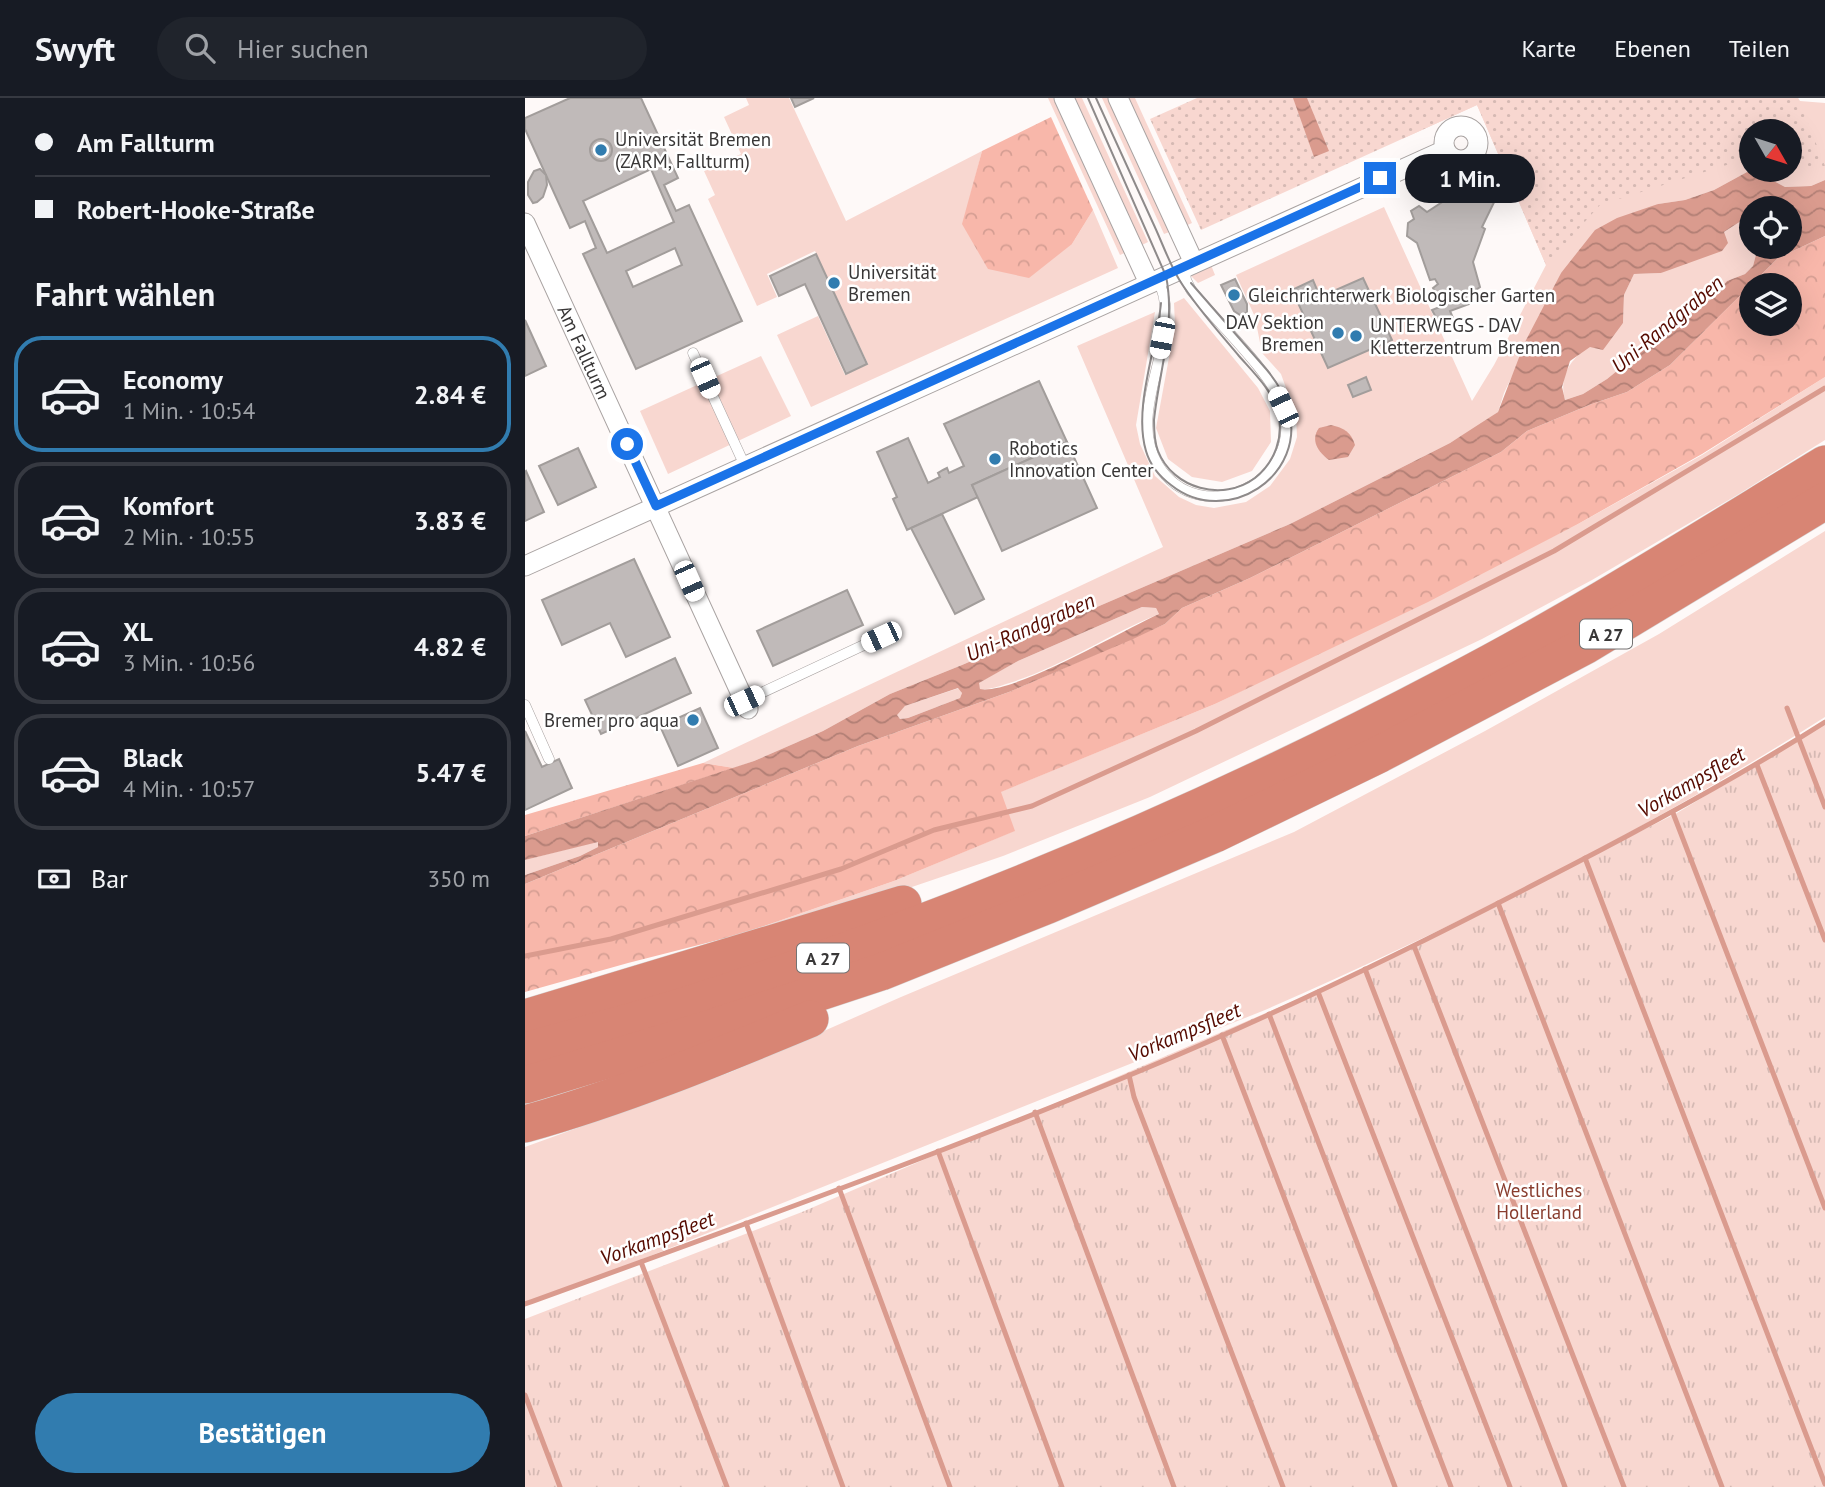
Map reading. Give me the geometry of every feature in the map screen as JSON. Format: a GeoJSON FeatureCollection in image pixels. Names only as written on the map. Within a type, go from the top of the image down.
{"type":"FeatureCollection","features":[{"type":"Feature","properties":{"kind":"highway","name":"A 27"},"geometry":{"type":"LineString","coordinates":[[525,1051],[682,1006],[801,966],[919,923],[1115,844],[1307,756],[1447,686],[1568,620],[1825,464]]}},
{"type":"Feature","properties":{"kind":"highway","name":"A 27"},"geometry":{"type":"LineString","coordinates":[[525,1085],[881,972],[1215,834],[1422,733],[1585,646],[1825,501]]}},
{"type":"Feature","properties":{"kind":"highway"},"geometry":{"type":"LineString","coordinates":[[525,1018],[997,875],[1075,845],[1115,844]]}},
{"type":"Feature","properties":{"kind":"highway"},"geometry":{"type":"LineString","coordinates":[[525,1124],[586,1106],[711,1060],[887,987],[1005,922]]}},
{"type":"Feature","properties":{"kind":"highway"},"geometry":{"type":"LineString","coordinates":[[525,1003],[627,979],[646,983]]}},
{"type":"Feature","properties":{"kind":"highway"},"geometry":{"type":"LineString","coordinates":[[525,1136],[586,1106]]}},
{"type":"Feature","properties":{"kind":"street"},"geometry":{"type":"LineString","coordinates":[[1064,98],[1134,250],[1153,281]]}},
{"type":"Feature","properties":{"kind":"street"},"geometry":{"type":"LineString","coordinates":[[1118,98],[1175,225],[1189,265]]}},
{"type":"Feature","properties":{"kind":"street"},"geometry":{"type":"LineString","coordinates":[[525,566],[1445,150]]}},
{"type":"Feature","properties":{"kind":"street","name":"Am Fallturm"},"geometry":{"type":"LineString","coordinates":[[525,223],[746,705]]}},
{"type":"Feature","properties":{"kind":"lane"},"geometry":{"type":"LineString","coordinates":[[1153,281],[1165,297],[1165,315],[1148,412],[1147,431],[1151,450],[1163,472],[1172,481],[1192,492],[1220,496],[1243,492],[1265,477],[1280,454],[1286,431],[1283,407],[1264,374],[1191,290],[1186,280],[1189,265]]}},
{"type":"Feature","properties":{"kind":"lane"},"geometry":{"type":"LineString","coordinates":[[694,353],[745,466]]}},
{"type":"Feature","properties":{"kind":"lane"},"geometry":{"type":"LineString","coordinates":[[746,705],[881,637]]}},
{"type":"Feature","properties":{"kind":"lane"},"geometry":{"type":"LineString","coordinates":[[525,705],[549,759]]}},
{"type":"Feature","properties":{"kind":"green space"},"geometry":{"type":"Polygon","coordinates":[[[746,98],[789,98],[846,221],[982,151],[963,224],[1072,244],[1093,210],[1118,268],[811,407],[777,335],[818,316],[845,375],[868,364],[815,251],[767,274],[777,297],[757,306],[708,199],[715,195],[704,171],[741,154],[724,117],[749,105],[746,98]]]}},
{"type":"Feature","properties":{"kind":"green space"},"geometry":{"type":"Polygon","coordinates":[[[1048,98],[1053,98],[1119,242],[1124,240],[1129,251],[1120,255],[1048,98]]]}},
{"type":"Feature","properties":{"kind":"green space"},"geometry":{"type":"Polygon","coordinates":[[[1072,98],[1082,98],[1148,242],[1140,246],[1072,98]]]}},
{"type":"Feature","properties":{"kind":"green space"},"geometry":{"type":"Polygon","coordinates":[[[1102,98],[1112,98],[1172,231],[1164,234],[1102,98]]]}},
{"type":"Feature","properties":{"kind":"green space"},"geometry":{"type":"Polygon","coordinates":[[[1129,98],[1135,98],[1192,223],[1183,227],[1180,209],[1129,98]]]}},
{"type":"Feature","properties":{"kind":"green space"},"geometry":{"type":"Polygon","coordinates":[[[1197,98],[1798,98],[1825,166],[1803,169],[1803,119],[1739,119],[1739,161],[1600,205],[1546,265],[1477,105],[1201,230],[1150,119],[1197,98]]]}},
{"type":"Feature","properties":{"kind":"green space"},"geometry":{"type":"Polygon","coordinates":[[[1384,98],[1798,98],[1800,101],[1825,103],[1825,180],[1811,186],[1785,187],[1776,182],[1803,182],[1803,119],[1739,119],[1739,176],[1714,190],[1685,200],[1658,204],[1561,273],[1504,393],[1498,412],[1480,425],[1450,443],[1290,524],[890,694],[823,731],[734,768],[703,763],[1163,547],[1077,346],[1155,312],[1136,425],[1140,444],[1155,476],[1179,497],[1196,505],[1214,508],[1246,502],[1270,486],[1290,459],[1297,437],[1296,416],[1281,374],[1262,353],[1255,317],[1236,275],[1384,207],[1472,401],[1494,365],[1546,265],[1477,105],[1402,139],[1384,98]]]}},
{"type":"Feature","properties":{"kind":"green space"},"geometry":{"type":"Polygon","coordinates":[[[1051,117],[1093,210],[1072,244],[1029,278],[988,269],[962,224],[982,151],[1051,117]]]}},
{"type":"Feature","properties":{"kind":"green space"},"geometry":{"type":"Polygon","coordinates":[[[1739,222],[1739,259],[1755,259],[1753,266],[1746,273],[1739,273],[1739,276],[1727,281],[1710,300],[1679,312],[1665,322],[1628,362],[1607,379],[1583,394],[1565,400],[1563,386],[1571,363],[1589,346],[1623,323],[1624,295],[1634,274],[1661,273],[1739,222]]]}},
{"type":"Feature","properties":{"kind":"green space"},"geometry":{"type":"Polygon","coordinates":[[[1825,236],[1825,377],[1702,454],[1578,524],[1428,602],[1215,704],[1001,792],[1015,831],[894,881],[738,935],[525,992],[525,884],[858,746],[1009,692],[1165,624],[1182,608],[1250,578],[1501,452],[1527,431],[1627,392],[1670,365],[1739,297],[1739,336],[1802,336],[1802,273],[1763,273],[1777,259],[1802,259],[1802,247],[1825,236]]]}},
{"type":"Feature","properties":{"kind":"green space"},"geometry":{"type":"Polygon","coordinates":[[[1211,265],[1215,275],[1198,283],[1190,275],[1211,265]]]}},
{"type":"Feature","properties":{"kind":"green space"},"geometry":{"type":"Polygon","coordinates":[[[1184,298],[1258,388],[1270,411],[1271,442],[1252,471],[1222,482],[1192,477],[1168,459],[1156,428],[1175,325],[1174,303],[1184,298]]]}},
{"type":"Feature","properties":{"kind":"green space"},"geometry":{"type":"Polygon","coordinates":[[[1421,335],[1434,344],[1429,356],[1414,354],[1408,342],[1421,335]]]}},
{"type":"Feature","properties":{"kind":"green space"},"geometry":{"type":"Polygon","coordinates":[[[761,356],[791,416],[668,474],[640,411],[761,356]]]}},
{"type":"Feature","properties":{"kind":"green space"},"geometry":{"type":"Polygon","coordinates":[[[1825,377],[1825,440],[1592,580],[1482,639],[1150,797],[1003,856],[856,906],[738,935],[894,881],[1014,831],[1000,792],[1215,704],[1578,524],[1702,455],[1825,377]]]}},
{"type":"Feature","properties":{"kind":"green space"},"geometry":{"type":"Polygon","coordinates":[[[1825,531],[1825,717],[1758,759],[1551,874],[1409,945],[1265,1010],[525,1306],[525,1147],[731,1072],[901,997],[1294,832],[1485,731],[1659,634],[1825,531]]]}},
{"type":"Feature","properties":{"kind":"green space"},"geometry":{"type":"Polygon","coordinates":[[[1142,607],[1156,608],[1159,614],[1026,677],[996,687],[980,689],[978,683],[1018,661],[1142,607]]]}},
{"type":"Feature","properties":{"kind":"green space"},"geometry":{"type":"Polygon","coordinates":[[[959,688],[962,693],[960,698],[908,718],[900,719],[896,715],[905,706],[959,688]]]}},
{"type":"Feature","properties":{"kind":"green space","name":"Westliches Hollerland"},"geometry":{"type":"Polygon","coordinates":[[[1825,723],[1825,1487],[525,1487],[525,1319],[802,1212],[1345,979],[1677,813],[1825,723]]]}},
{"type":"Feature","properties":{"kind":"green space"},"geometry":{"type":"Polygon","coordinates":[[[703,763],[734,768],[525,836],[525,815],[703,763]]]}},
{"type":"Feature","properties":{"kind":"green space"},"geometry":{"type":"Polygon","coordinates":[[[599,841],[598,847],[580,856],[525,875],[525,860],[599,841]]]}},
{"type":"Feature","properties":{"kind":"water"},"geometry":{"type":"Polygon","coordinates":[[[1293,98],[1307,98],[1329,151],[1314,157],[1293,98]]]}},
{"type":"Feature","properties":{"kind":"water","name":"Uni-Randgraben"},"geometry":{"type":"Polygon","coordinates":[[[1739,176],[1739,182],[1776,182],[1785,187],[1811,186],[1825,180],[1825,236],[1802,247],[1802,196],[1739,196],[1739,222],[1724,232],[1728,243],[1722,251],[1661,273],[1634,274],[1624,295],[1623,323],[1603,350],[1590,347],[1570,361],[1562,387],[1565,400],[1583,394],[1607,379],[1628,362],[1665,322],[1679,312],[1710,300],[1727,281],[1739,276],[1739,297],[1670,365],[1627,392],[1527,431],[1501,452],[1250,578],[1182,608],[1165,624],[1133,639],[1009,692],[858,746],[525,884],[525,875],[580,856],[598,847],[598,842],[525,860],[525,836],[754,761],[823,731],[890,694],[1290,524],[1450,443],[1498,412],[1525,342],[1561,273],[1595,230],[1617,218],[1658,204],[1685,200],[1714,190],[1739,176]],[[1142,607],[1018,661],[979,683],[980,689],[996,688],[1042,672],[1159,614],[1156,608],[1142,607]],[[958,688],[905,706],[897,715],[900,719],[908,718],[960,698],[962,693],[958,688]]]}},
{"type":"Feature","properties":{"kind":"water"},"geometry":{"type":"Polygon","coordinates":[[[1755,259],[1777,259],[1763,273],[1746,273],[1753,266],[1755,259]]]}},
{"type":"Feature","properties":{"kind":"water"},"geometry":{"type":"Polygon","coordinates":[[[1331,425],[1343,429],[1351,437],[1355,445],[1348,457],[1329,460],[1319,450],[1315,441],[1316,432],[1319,428],[1331,425]]]}},
{"type":"Feature","properties":{"kind":"building"},"geometry":{"type":"Polygon","coordinates":[[[570,98],[641,98],[678,178],[664,185],[676,211],[689,205],[742,321],[636,369],[583,254],[596,248],[585,221],[570,228],[525,129],[525,118],[570,98]],[[651,169],[583,201],[607,253],[674,222],[651,169]],[[675,248],[626,271],[633,287],[682,265],[675,248]]]}},
{"type":"Feature","properties":{"kind":"building"},"geometry":{"type":"Polygon","coordinates":[[[791,98],[814,98],[795,107],[791,98]]]}},
{"type":"Feature","properties":{"kind":"building","name":"Universität Bremen (ZARM, Fallturm)"},"geometry":{"type":"Polygon","coordinates":[[[601,139],[609,142],[612,150],[609,158],[601,161],[593,158],[590,150],[593,142],[601,139]]]}},
{"type":"Feature","properties":{"kind":"building"},"geometry":{"type":"Polygon","coordinates":[[[540,169],[546,175],[547,185],[543,197],[533,203],[528,195],[528,182],[534,171],[540,169]]]}},
{"type":"Feature","properties":{"kind":"building"},"geometry":{"type":"Polygon","coordinates":[[[1489,175],[1501,188],[1482,227],[1485,229],[1473,262],[1480,287],[1470,294],[1469,304],[1450,311],[1453,318],[1439,323],[1432,310],[1450,303],[1444,295],[1438,298],[1433,288],[1438,284],[1435,279],[1430,280],[1417,243],[1407,236],[1408,223],[1414,219],[1411,211],[1419,206],[1427,212],[1450,197],[1452,201],[1457,198],[1453,191],[1469,184],[1472,188],[1489,175]]]}},
{"type":"Feature","properties":{"kind":"building"},"geometry":{"type":"Polygon","coordinates":[[[816,254],[867,364],[846,374],[805,284],[779,296],[770,276],[816,254]]]}},
{"type":"Feature","properties":{"kind":"building","name":"UNTERWEGS - DAV Kletterzentrum Bremen"},"geometry":{"type":"Polygon","coordinates":[[[1363,278],[1392,340],[1328,368],[1292,290],[1313,280],[1320,297],[1363,278]]]}},
{"type":"Feature","properties":{"kind":"building","name":"Gleichrichterwerk Biologischer Garten"},"geometry":{"type":"Polygon","coordinates":[[[1235,279],[1247,304],[1247,312],[1240,315],[1234,311],[1221,285],[1235,279]]]}},
{"type":"Feature","properties":{"kind":"building"},"geometry":{"type":"Polygon","coordinates":[[[525,320],[546,366],[525,376],[525,320]]]}},
{"type":"Feature","properties":{"kind":"building"},"geometry":{"type":"Polygon","coordinates":[[[1366,377],[1371,390],[1353,397],[1348,385],[1366,377]]]}},
{"type":"Feature","properties":{"kind":"building","name":"Robotics Innovation Center"},"geometry":{"type":"Polygon","coordinates":[[[1039,381],[1067,442],[972,485],[978,497],[907,530],[893,499],[897,497],[877,452],[908,438],[928,483],[940,477],[938,473],[947,468],[949,473],[964,466],[944,424],[1039,381]]]}},
{"type":"Feature","properties":{"kind":"building"},"geometry":{"type":"Polygon","coordinates":[[[1067,442],[1097,508],[1002,551],[972,485],[1067,442]]]}},
{"type":"Feature","properties":{"kind":"building"},"geometry":{"type":"Polygon","coordinates":[[[578,448],[596,487],[558,505],[539,466],[578,448]]]}},
{"type":"Feature","properties":{"kind":"building"},"geometry":{"type":"Polygon","coordinates":[[[525,472],[544,512],[525,521],[525,472]]]}},
{"type":"Feature","properties":{"kind":"building"},"geometry":{"type":"Polygon","coordinates":[[[942,514],[984,599],[955,614],[911,528],[942,514]]]}},
{"type":"Feature","properties":{"kind":"building"},"geometry":{"type":"Polygon","coordinates":[[[634,559],[670,637],[626,657],[610,623],[562,645],[542,600],[634,559]]]}},
{"type":"Feature","properties":{"kind":"building"},"geometry":{"type":"Polygon","coordinates":[[[847,590],[863,625],[773,666],[757,631],[847,590]]]}},
{"type":"Feature","properties":{"kind":"building"},"geometry":{"type":"Polygon","coordinates":[[[675,658],[691,693],[601,734],[585,700],[675,658]]]}},
{"type":"Feature","properties":{"kind":"building"},"geometry":{"type":"Polygon","coordinates":[[[700,708],[718,748],[678,766],[660,726],[700,708]]]}},
{"type":"Feature","properties":{"kind":"building"},"geometry":{"type":"Polygon","coordinates":[[[525,731],[542,767],[559,759],[572,788],[525,810],[525,731]]]}},
{"type":"Feature","properties":{"kind":"waterway"},"geometry":{"type":"LineString","coordinates":[[525,956],[611,939],[841,869],[934,830],[1032,806],[1196,731],[1554,551],[1825,388]]}},
{"type":"Feature","properties":{"kind":"waterway"},"geometry":{"type":"LineString","coordinates":[[1787,708],[1825,807]]}},
{"type":"Feature","properties":{"kind":"waterway","name":"Vorkampsfleet"},"geometry":{"type":"LineString","coordinates":[[525,1304],[989,1132],[1243,1027],[1391,957],[1610,845],[1719,786],[1825,722]]}},
{"type":"Feature","properties":{"kind":"waterway"},"geometry":{"type":"LineString","coordinates":[[1757,765],[1825,940]]}},
{"type":"Feature","properties":{"kind":"waterway"},"geometry":{"type":"LineString","coordinates":[[1673,813],[1825,1208]]}},
{"type":"Feature","properties":{"kind":"waterway"},"geometry":{"type":"LineString","coordinates":[[1585,858],[1825,1484]]}},
{"type":"Feature","properties":{"kind":"waterway"},"geometry":{"type":"LineString","coordinates":[[1498,903],[1722,1487]]}},
{"type":"Feature","properties":{"kind":"waterway"},"geometry":{"type":"LineString","coordinates":[[1414,946],[1624,1487]]}},
{"type":"Feature","properties":{"kind":"waterway"},"geometry":{"type":"LineString","coordinates":[[1365,969],[1565,1487]]}},
{"type":"Feature","properties":{"kind":"waterway"},"geometry":{"type":"LineString","coordinates":[[1318,992],[1510,1487]]}},
{"type":"Feature","properties":{"kind":"waterway"},"geometry":{"type":"LineString","coordinates":[[1269,1014],[1451,1487]]}},
{"type":"Feature","properties":{"kind":"waterway"},"geometry":{"type":"LineString","coordinates":[[1222,1035],[1395,1487]]}},
{"type":"Feature","properties":{"kind":"waterway"},"geometry":{"type":"LineString","coordinates":[[1129,1075],[1134,1097],[1283,1487]]}},
{"type":"Feature","properties":{"kind":"waterway"},"geometry":{"type":"LineString","coordinates":[[1035,1112],[1174,1487]]}},
{"type":"Feature","properties":{"kind":"waterway"},"geometry":{"type":"LineString","coordinates":[[938,1151],[1062,1487]]}},
{"type":"Feature","properties":{"kind":"waterway"},"geometry":{"type":"LineString","coordinates":[[839,1188],[950,1487]]}},
{"type":"Feature","properties":{"kind":"waterway"},"geometry":{"type":"LineString","coordinates":[[746,1223],[843,1487]]}},
{"type":"Feature","properties":{"kind":"waterway"},"geometry":{"type":"LineString","coordinates":[[641,1262],[727,1487]]}},
{"type":"Feature","properties":{"kind":"waterway"},"geometry":{"type":"LineString","coordinates":[[525,1395],[560,1487]]}},
{"type":"Feature","properties":{"kind":"tram line"},"geometry":{"type":"LineString","coordinates":[[1088,98],[1166,276],[1169,294],[1168,330],[1154,420],[1158,451],[1165,464],[1187,483],[1214,490],[1242,485],[1262,472],[1273,457],[1280,431],[1275,404],[1262,382],[1208,320],[1180,281],[1096,98]]}},
{"type":"Feature","properties":{"kind":"tram line"},"geometry":{"type":"LineString","coordinates":[[1161,303],[1142,416],[1146,451],[1163,478],[1193,497],[1215,501],[1238,498],[1258,488],[1275,474],[1286,454],[1291,432],[1288,407],[1270,374],[1191,283]]}},
{"type":"Feature","properties":{"kind":"place","name":"Universität Bremen (ZARM, Fallturm)"},"geometry":{"type":"Point","coordinates":[601,150]}},
{"type":"Feature","properties":{"kind":"place","name":"Universität Bremen"},"geometry":{"type":"Point","coordinates":[834,283]}},
{"type":"Feature","properties":{"kind":"place","name":"Gleichrichterwerk Biologischer Garten"},"geometry":{"type":"Point","coordinates":[1234,295]}},
{"type":"Feature","properties":{"kind":"place","name":"DAV Sektion Bremen"},"geometry":{"type":"Point","coordinates":[1338,333]}},
{"type":"Feature","properties":{"kind":"place","name":"UNTERWEGS - DAV Kletterzentrum Bremen"},"geometry":{"type":"Point","coordinates":[1356,336]}},
{"type":"Feature","properties":{"kind":"place","name":"Robotics Innovation Center"},"geometry":{"type":"Point","coordinates":[995,459]}},
{"type":"Feature","properties":{"kind":"place","name":"Bremer pro aqua"},"geometry":{"type":"Point","coordinates":[693,720]}},
{"type":"Feature","properties":{"kind":"route"},"geometry":{"type":"LineString","coordinates":[[627,444],[656,506],[1380,178]]}}]}
